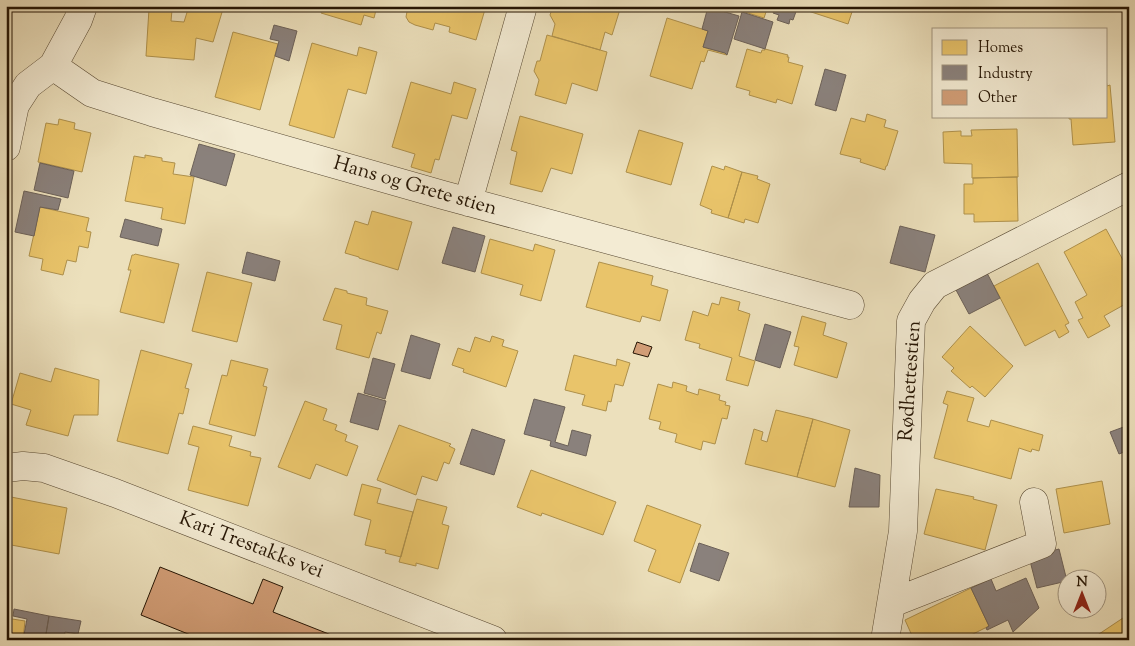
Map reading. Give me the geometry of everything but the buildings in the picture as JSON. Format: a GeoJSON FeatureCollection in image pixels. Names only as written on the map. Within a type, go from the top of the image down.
{"type":"FeatureCollection","features":[{"type":"Feature","properties":{"kind":"street"},"geometry":{"type":"LineString","coordinates":[[6,147],[15,105],[28,85],[53,66],[78,20],[83,6]]}},
{"type":"Feature","properties":{"kind":"street"},"geometry":{"type":"LineString","coordinates":[[468,202],[523,6]]}},
{"type":"Feature","properties":{"kind":"street","name":"Hans og Grete stien"},"geometry":{"type":"LineString","coordinates":[[53,66],[92,93],[152,112],[468,202],[850,305]]}},
{"type":"Feature","properties":{"kind":"street","name":"Rødhettestien"},"geometry":{"type":"LineString","coordinates":[[885,640],[903,531],[911,321],[922,301],[935,286],[1129,186]]}},
{"type":"Feature","properties":{"kind":"street","name":"Kari Trestakks vei"},"geometry":{"type":"LineString","coordinates":[[6,468],[23,466],[44,468],[115,493],[493,640]]}},
{"type":"Feature","properties":{"kind":"street"},"geometry":{"type":"LineString","coordinates":[[892,603],[1042,544],[1034,502]]}}]}
